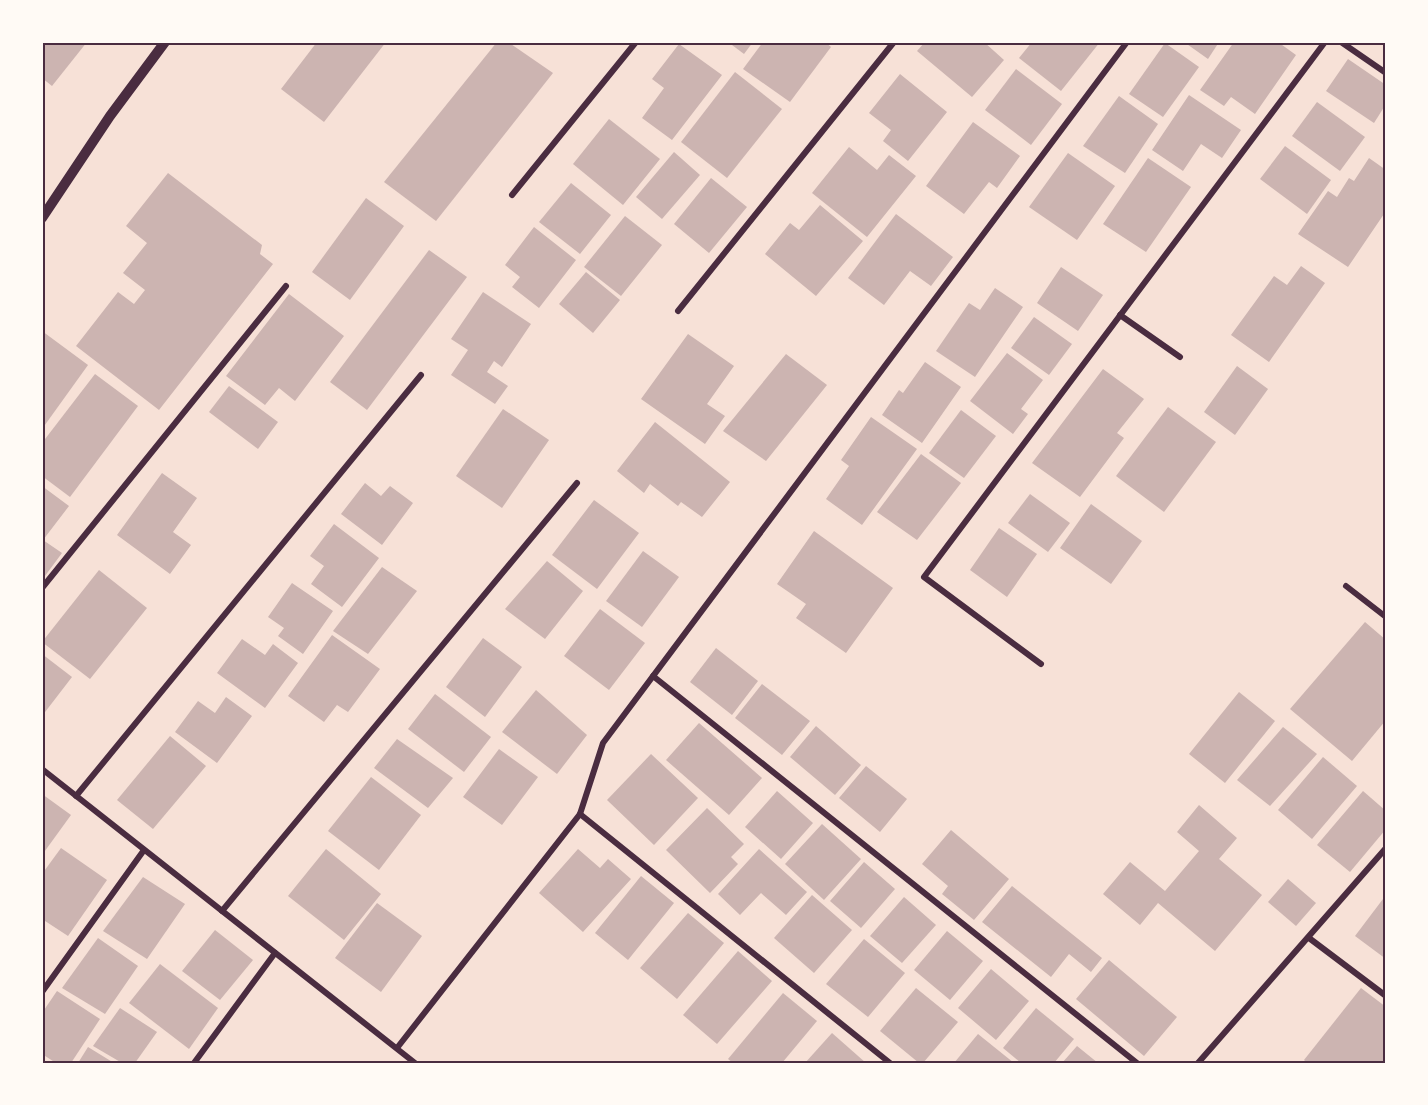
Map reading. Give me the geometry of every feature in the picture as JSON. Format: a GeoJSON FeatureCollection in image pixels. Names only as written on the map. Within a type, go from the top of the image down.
{"type":"FeatureCollection","features":[{"type":"Feature","properties":{"kind":"street"},"geometry":{"type":"LineString","coordinates":[[42,218],[110,116],[165,42]]}},
{"type":"Feature","properties":{"kind":"street"},"geometry":{"type":"LineString","coordinates":[[512,195],[636,42]]}},
{"type":"Feature","properties":{"kind":"street"},"geometry":{"type":"LineString","coordinates":[[678,311],[894,42]]}},
{"type":"Feature","properties":{"kind":"street"},"geometry":{"type":"LineString","coordinates":[[397,1048],[579,814],[603,743],[1127,42]]}},
{"type":"Feature","properties":{"kind":"street"},"geometry":{"type":"LineString","coordinates":[[1041,664],[924,577],[1325,42]]}},
{"type":"Feature","properties":{"kind":"street"},"geometry":{"type":"LineString","coordinates":[[1341,42],[1386,73]]}},
{"type":"Feature","properties":{"kind":"street"},"geometry":{"type":"LineString","coordinates":[[42,588],[286,286]]}},
{"type":"Feature","properties":{"kind":"street"},"geometry":{"type":"LineString","coordinates":[[1120,315],[1180,357]]}},
{"type":"Feature","properties":{"kind":"street"},"geometry":{"type":"LineString","coordinates":[[76,796],[421,375]]}},
{"type":"Feature","properties":{"kind":"street"},"geometry":{"type":"LineString","coordinates":[[222,911],[577,483]]}},
{"type":"Feature","properties":{"kind":"street"},"geometry":{"type":"LineString","coordinates":[[1346,586],[1386,617]]}},
{"type":"Feature","properties":{"kind":"street"},"geometry":{"type":"LineString","coordinates":[[653,676],[1137,1063]]}},
{"type":"Feature","properties":{"kind":"street"},"geometry":{"type":"LineString","coordinates":[[42,770],[415,1063]]}},
{"type":"Feature","properties":{"kind":"street"},"geometry":{"type":"LineString","coordinates":[[579,814],[890,1063]]}},
{"type":"Feature","properties":{"kind":"street"},"geometry":{"type":"LineString","coordinates":[[1198,1063],[1386,848]]}},
{"type":"Feature","properties":{"kind":"street"},"geometry":{"type":"LineString","coordinates":[[42,992],[144,850]]}},
{"type":"Feature","properties":{"kind":"street"},"geometry":{"type":"LineString","coordinates":[[1309,938],[1386,996]]}},
{"type":"Feature","properties":{"kind":"street"},"geometry":{"type":"LineString","coordinates":[[194,1063],[275,953]]}},
{"type":"Feature","properties":{"kind":"building"},"geometry":{"type":"Polygon","coordinates":[[[42,42],[87,42],[52,86],[42,78],[42,42]]]}},
{"type":"Feature","properties":{"kind":"building"},"geometry":{"type":"Polygon","coordinates":[[[317,42],[386,42],[324,122],[281,89],[317,42]]]}},
{"type":"Feature","properties":{"kind":"building"},"geometry":{"type":"Polygon","coordinates":[[[497,42],[508,42],[553,73],[436,221],[384,182],[497,42]]]}},
{"type":"Feature","properties":{"kind":"building"},"geometry":{"type":"Polygon","coordinates":[[[728,42],[753,42],[744,54],[728,42]]]}},
{"type":"Feature","properties":{"kind":"building"},"geometry":{"type":"Polygon","coordinates":[[[763,42],[825,42],[831,47],[790,102],[743,69],[763,42]]]}},
{"type":"Feature","properties":{"kind":"building"},"geometry":{"type":"Polygon","coordinates":[[[925,42],[984,42],[1004,60],[972,97],[917,51],[925,42]]]}},
{"type":"Feature","properties":{"kind":"building"},"geometry":{"type":"Polygon","coordinates":[[[1032,42],[1100,42],[1061,91],[1019,58],[1032,42]]]}},
{"type":"Feature","properties":{"kind":"building"},"geometry":{"type":"Polygon","coordinates":[[[1184,42],[1219,42],[1208,59],[1184,42]]]}},
{"type":"Feature","properties":{"kind":"building"},"geometry":{"type":"Polygon","coordinates":[[[1234,42],[1278,42],[1296,55],[1255,114],[1231,97],[1224,106],[1200,90],[1234,42]]]}},
{"type":"Feature","properties":{"kind":"building"},"geometry":{"type":"Polygon","coordinates":[[[1165,43],[1199,67],[1163,117],[1129,94],[1165,43]]]}},
{"type":"Feature","properties":{"kind":"building"},"geometry":{"type":"Polygon","coordinates":[[[679,44],[722,75],[672,140],[642,118],[664,88],[652,79],[679,44]]]}},
{"type":"Feature","properties":{"kind":"building"},"geometry":{"type":"Polygon","coordinates":[[[1348,59],[1386,85],[1386,104],[1374,123],[1326,91],[1348,59]]]}},
{"type":"Feature","properties":{"kind":"building"},"geometry":{"type":"Polygon","coordinates":[[[1016,69],[1062,104],[1031,145],[985,110],[1016,69]]]}},
{"type":"Feature","properties":{"kind":"building"},"geometry":{"type":"Polygon","coordinates":[[[735,72],[782,109],[727,178],[681,142],[735,72]]]}},
{"type":"Feature","properties":{"kind":"building"},"geometry":{"type":"Polygon","coordinates":[[[900,74],[947,112],[908,161],[883,141],[891,130],[869,113],[900,74]]]}},
{"type":"Feature","properties":{"kind":"building"},"geometry":{"type":"Polygon","coordinates":[[[1189,95],[1241,130],[1222,158],[1201,144],[1183,171],[1152,150],[1189,95]]]}},
{"type":"Feature","properties":{"kind":"building"},"geometry":{"type":"Polygon","coordinates":[[[1119,96],[1158,124],[1125,173],[1083,146],[1119,96]]]}},
{"type":"Feature","properties":{"kind":"building"},"geometry":{"type":"Polygon","coordinates":[[[1317,102],[1365,137],[1340,171],[1292,136],[1317,102]]]}},
{"type":"Feature","properties":{"kind":"building"},"geometry":{"type":"Polygon","coordinates":[[[609,119],[660,159],[623,205],[573,164],[609,119]]]}},
{"type":"Feature","properties":{"kind":"building"},"geometry":{"type":"Polygon","coordinates":[[[973,122],[1020,156],[997,188],[989,182],[964,214],[926,186],[973,122]]]}},
{"type":"Feature","properties":{"kind":"building"},"geometry":{"type":"Polygon","coordinates":[[[1285,146],[1331,180],[1307,214],[1260,179],[1285,146]]]}},
{"type":"Feature","properties":{"kind":"building"},"geometry":{"type":"Polygon","coordinates":[[[849,147],[877,170],[889,155],[916,176],[867,237],[812,193],[849,147]]]}},
{"type":"Feature","properties":{"kind":"building"},"geometry":{"type":"Polygon","coordinates":[[[674,152],[700,175],[662,219],[636,197],[674,152]]]}},
{"type":"Feature","properties":{"kind":"building"},"geometry":{"type":"Polygon","coordinates":[[[1068,153],[1115,186],[1077,240],[1029,207],[1068,153]]]}},
{"type":"Feature","properties":{"kind":"building"},"geometry":{"type":"Polygon","coordinates":[[[1148,158],[1191,187],[1146,252],[1103,224],[1148,158]]]}},
{"type":"Feature","properties":{"kind":"building"},"geometry":{"type":"Polygon","coordinates":[[[1369,158],[1386,170],[1386,211],[1348,267],[1298,234],[1328,191],[1337,197],[1349,178],[1354,181],[1369,158]]]}},
{"type":"Feature","properties":{"kind":"building"},"geometry":{"type":"Polygon","coordinates":[[[168,173],[262,245],[260,254],[273,264],[159,410],[76,346],[118,292],[134,304],[145,290],[123,273],[147,243],[126,226],[168,173]]]}},
{"type":"Feature","properties":{"kind":"building"},"geometry":{"type":"Polygon","coordinates":[[[711,178],[747,207],[709,253],[674,224],[711,178]]]}},
{"type":"Feature","properties":{"kind":"building"},"geometry":{"type":"Polygon","coordinates":[[[571,183],[611,215],[580,254],[539,222],[571,183]]]}},
{"type":"Feature","properties":{"kind":"building"},"geometry":{"type":"Polygon","coordinates":[[[366,198],[404,226],[350,300],[312,272],[366,198]]]}},
{"type":"Feature","properties":{"kind":"building"},"geometry":{"type":"Polygon","coordinates":[[[820,205],[863,241],[816,296],[765,254],[790,223],[799,230],[820,205]]]}},
{"type":"Feature","properties":{"kind":"building"},"geometry":{"type":"Polygon","coordinates":[[[896,214],[953,257],[931,286],[910,271],[884,305],[848,278],[896,214]]]}},
{"type":"Feature","properties":{"kind":"building"},"geometry":{"type":"Polygon","coordinates":[[[625,216],[662,245],[621,296],[584,267],[625,216]]]}},
{"type":"Feature","properties":{"kind":"building"},"geometry":{"type":"Polygon","coordinates":[[[534,227],[576,260],[539,308],[512,287],[520,277],[505,265],[534,227]]]}},
{"type":"Feature","properties":{"kind":"building"},"geometry":{"type":"Polygon","coordinates":[[[429,250],[467,277],[367,410],[330,382],[429,250]]]}},
{"type":"Feature","properties":{"kind":"building"},"geometry":{"type":"Polygon","coordinates":[[[1301,266],[1325,283],[1269,362],[1231,335],[1274,276],[1287,285],[1301,266]]]}},
{"type":"Feature","properties":{"kind":"building"},"geometry":{"type":"Polygon","coordinates":[[[1061,267],[1103,295],[1078,331],[1037,303],[1061,267]]]}},
{"type":"Feature","properties":{"kind":"building"},"geometry":{"type":"Polygon","coordinates":[[[586,272],[620,300],[593,333],[559,304],[586,272]]]}},
{"type":"Feature","properties":{"kind":"building"},"geometry":{"type":"Polygon","coordinates":[[[995,288],[1023,307],[975,377],[936,351],[969,303],[980,310],[995,288]]]}},
{"type":"Feature","properties":{"kind":"building"},"geometry":{"type":"Polygon","coordinates":[[[483,292],[531,324],[502,367],[494,361],[487,372],[508,386],[495,404],[451,375],[468,350],[451,339],[483,292]]]}},
{"type":"Feature","properties":{"kind":"building"},"geometry":{"type":"Polygon","coordinates":[[[289,294],[344,336],[295,401],[279,388],[265,405],[226,376],[289,294]]]}},
{"type":"Feature","properties":{"kind":"building"},"geometry":{"type":"Polygon","coordinates":[[[1034,317],[1072,344],[1049,375],[1011,348],[1034,317]]]}},
{"type":"Feature","properties":{"kind":"building"},"geometry":{"type":"Polygon","coordinates":[[[42,331],[88,365],[42,429],[42,331]]]}},
{"type":"Feature","properties":{"kind":"building"},"geometry":{"type":"Polygon","coordinates":[[[688,334],[734,366],[707,404],[725,416],[705,444],[641,399],[688,334]]]}},
{"type":"Feature","properties":{"kind":"building"},"geometry":{"type":"Polygon","coordinates":[[[1007,353],[1043,380],[1021,409],[1028,414],[1013,434],[970,401],[1007,353]]]}},
{"type":"Feature","properties":{"kind":"building"},"geometry":{"type":"Polygon","coordinates":[[[786,354],[827,385],[766,461],[723,431],[786,354]]]}},
{"type":"Feature","properties":{"kind":"building"},"geometry":{"type":"Polygon","coordinates":[[[925,362],[961,387],[922,443],[882,415],[899,390],[903,393],[925,362]]]}},
{"type":"Feature","properties":{"kind":"building"},"geometry":{"type":"Polygon","coordinates":[[[1237,366],[1268,389],[1235,435],[1204,412],[1237,366]]]}},
{"type":"Feature","properties":{"kind":"building"},"geometry":{"type":"Polygon","coordinates":[[[1103,369],[1144,399],[1117,433],[1124,438],[1080,497],[1032,463],[1103,369]]]}},
{"type":"Feature","properties":{"kind":"building"},"geometry":{"type":"Polygon","coordinates":[[[95,374],[138,406],[70,497],[42,476],[42,443],[95,374]]]}},
{"type":"Feature","properties":{"kind":"building"},"geometry":{"type":"Polygon","coordinates":[[[229,386],[278,422],[258,449],[209,412],[229,386]]]}},
{"type":"Feature","properties":{"kind":"building"},"geometry":{"type":"Polygon","coordinates":[[[1168,407],[1216,442],[1164,512],[1116,476],[1168,407]]]}},
{"type":"Feature","properties":{"kind":"building"},"geometry":{"type":"Polygon","coordinates":[[[503,409],[549,440],[502,508],[456,476],[503,409]]]}},
{"type":"Feature","properties":{"kind":"building"},"geometry":{"type":"Polygon","coordinates":[[[961,410],[996,436],[964,478],[929,453],[961,410]]]}},
{"type":"Feature","properties":{"kind":"building"},"geometry":{"type":"Polygon","coordinates":[[[871,417],[917,449],[862,525],[826,499],[849,466],[841,460],[871,417]]]}},
{"type":"Feature","properties":{"kind":"building"},"geometry":{"type":"Polygon","coordinates":[[[655,422],[730,482],[702,517],[681,502],[678,506],[650,484],[644,493],[617,471],[655,422]]]}},
{"type":"Feature","properties":{"kind":"building"},"geometry":{"type":"Polygon","coordinates":[[[921,454],[961,483],[917,540],[877,512],[921,454]]]}},
{"type":"Feature","properties":{"kind":"building"},"geometry":{"type":"Polygon","coordinates":[[[162,473],[197,498],[173,532],[191,545],[170,574],[117,535],[162,473]]]}},
{"type":"Feature","properties":{"kind":"building"},"geometry":{"type":"Polygon","coordinates":[[[365,483],[381,496],[390,486],[413,503],[382,545],[341,514],[365,483]]]}},
{"type":"Feature","properties":{"kind":"building"},"geometry":{"type":"Polygon","coordinates":[[[42,486],[69,506],[43,540],[62,553],[42,580],[42,486]]]}},
{"type":"Feature","properties":{"kind":"building"},"geometry":{"type":"Polygon","coordinates":[[[1030,494],[1070,523],[1048,552],[1008,523],[1030,494]]]}},
{"type":"Feature","properties":{"kind":"building"},"geometry":{"type":"Polygon","coordinates":[[[594,500],[639,533],[597,589],[552,555],[594,500]]]}},
{"type":"Feature","properties":{"kind":"building"},"geometry":{"type":"Polygon","coordinates":[[[1091,504],[1142,541],[1111,584],[1060,548],[1091,504]]]}},
{"type":"Feature","properties":{"kind":"building"},"geometry":{"type":"Polygon","coordinates":[[[334,524],[379,558],[342,607],[311,584],[324,566],[310,556],[334,524]]]}},
{"type":"Feature","properties":{"kind":"building"},"geometry":{"type":"Polygon","coordinates":[[[999,528],[1037,554],[1007,597],[970,570],[999,528]]]}},
{"type":"Feature","properties":{"kind":"building"},"geometry":{"type":"Polygon","coordinates":[[[814,531],[893,588],[846,653],[796,618],[806,604],[777,584],[814,531]]]}},
{"type":"Feature","properties":{"kind":"building"},"geometry":{"type":"Polygon","coordinates":[[[643,551],[679,577],[642,627],[606,601],[643,551]]]}},
{"type":"Feature","properties":{"kind":"building"},"geometry":{"type":"Polygon","coordinates":[[[547,561],[583,591],[545,639],[505,609],[547,561]]]}},
{"type":"Feature","properties":{"kind":"building"},"geometry":{"type":"Polygon","coordinates":[[[382,567],[417,591],[368,654],[333,631],[382,567]]]}},
{"type":"Feature","properties":{"kind":"building"},"geometry":{"type":"Polygon","coordinates":[[[99,570],[147,608],[90,679],[42,642],[99,570]]]}},
{"type":"Feature","properties":{"kind":"building"},"geometry":{"type":"Polygon","coordinates":[[[292,583],[333,611],[303,654],[278,636],[284,628],[268,617],[292,583]]]}},
{"type":"Feature","properties":{"kind":"building"},"geometry":{"type":"Polygon","coordinates":[[[600,609],[645,643],[609,690],[564,656],[600,609]]]}},
{"type":"Feature","properties":{"kind":"building"},"geometry":{"type":"Polygon","coordinates":[[[1365,622],[1386,640],[1386,720],[1352,761],[1290,709],[1365,622]]]}},
{"type":"Feature","properties":{"kind":"building"},"geometry":{"type":"Polygon","coordinates":[[[332,635],[380,669],[348,712],[337,705],[324,722],[288,696],[332,635]]]}},
{"type":"Feature","properties":{"kind":"building"},"geometry":{"type":"Polygon","coordinates":[[[483,638],[522,667],[485,717],[446,687],[483,638]]]}},
{"type":"Feature","properties":{"kind":"building"},"geometry":{"type":"Polygon","coordinates":[[[242,639],[265,655],[273,644],[298,663],[265,708],[217,673],[242,639]]]}},
{"type":"Feature","properties":{"kind":"building"},"geometry":{"type":"Polygon","coordinates":[[[716,648],[758,681],[732,715],[690,682],[716,648]]]}},
{"type":"Feature","properties":{"kind":"building"},"geometry":{"type":"Polygon","coordinates":[[[42,654],[72,677],[42,716],[42,654]]]}},
{"type":"Feature","properties":{"kind":"building"},"geometry":{"type":"Polygon","coordinates":[[[762,684],[810,721],[782,755],[735,718],[762,684]]]}},
{"type":"Feature","properties":{"kind":"building"},"geometry":{"type":"Polygon","coordinates":[[[536,690],[587,735],[557,774],[502,732],[536,690]]]}},
{"type":"Feature","properties":{"kind":"building"},"geometry":{"type":"Polygon","coordinates":[[[1239,692],[1275,721],[1225,783],[1189,754],[1239,692]]]}},
{"type":"Feature","properties":{"kind":"building"},"geometry":{"type":"Polygon","coordinates":[[[435,694],[491,737],[464,772],[408,729],[435,694]]]}},
{"type":"Feature","properties":{"kind":"building"},"geometry":{"type":"Polygon","coordinates":[[[226,697],[252,716],[217,763],[175,732],[198,701],[215,713],[226,697]]]}},
{"type":"Feature","properties":{"kind":"building"},"geometry":{"type":"Polygon","coordinates":[[[699,723],[762,778],[729,815],[666,760],[699,723]]]}},
{"type":"Feature","properties":{"kind":"building"},"geometry":{"type":"Polygon","coordinates":[[[816,726],[861,765],[835,795],[790,757],[816,726]]]}},
{"type":"Feature","properties":{"kind":"building"},"geometry":{"type":"Polygon","coordinates":[[[1283,727],[1317,754],[1270,806],[1237,780],[1283,727]]]}},
{"type":"Feature","properties":{"kind":"building"},"geometry":{"type":"Polygon","coordinates":[[[170,736],[206,766],[153,829],[117,800],[170,736]]]}},
{"type":"Feature","properties":{"kind":"building"},"geometry":{"type":"Polygon","coordinates":[[[397,739],[453,778],[428,808],[374,768],[397,739]]]}},
{"type":"Feature","properties":{"kind":"building"},"geometry":{"type":"Polygon","coordinates":[[[499,749],[538,777],[502,825],[463,797],[499,749]]]}},
{"type":"Feature","properties":{"kind":"building"},"geometry":{"type":"Polygon","coordinates":[[[651,754],[698,798],[654,845],[607,800],[651,754]]]}},
{"type":"Feature","properties":{"kind":"building"},"geometry":{"type":"Polygon","coordinates":[[[1323,757],[1357,786],[1312,839],[1278,810],[1323,757]]]}},
{"type":"Feature","properties":{"kind":"building"},"geometry":{"type":"Polygon","coordinates":[[[866,766],[907,799],[880,832],[839,798],[866,766]]]}},
{"type":"Feature","properties":{"kind":"building"},"geometry":{"type":"Polygon","coordinates":[[[371,777],[421,815],[379,870],[328,831],[371,777]]]}},
{"type":"Feature","properties":{"kind":"building"},"geometry":{"type":"Polygon","coordinates":[[[777,791],[813,823],[781,859],[745,827],[777,791]]]}},
{"type":"Feature","properties":{"kind":"building"},"geometry":{"type":"Polygon","coordinates":[[[1363,791],[1386,811],[1386,829],[1350,872],[1317,845],[1363,791]]]}},
{"type":"Feature","properties":{"kind":"building"},"geometry":{"type":"Polygon","coordinates":[[[42,794],[71,815],[42,855],[42,794]]]}},
{"type":"Feature","properties":{"kind":"building"},"geometry":{"type":"Polygon","coordinates":[[[1199,805],[1237,838],[1219,859],[1262,895],[1215,951],[1158,903],[1140,925],[1103,894],[1130,862],[1165,891],[1199,851],[1177,832],[1199,805]]]}},
{"type":"Feature","properties":{"kind":"building"},"geometry":{"type":"Polygon","coordinates":[[[707,808],[744,844],[731,857],[738,864],[710,893],[666,850],[707,808]]]}},
{"type":"Feature","properties":{"kind":"building"},"geometry":{"type":"Polygon","coordinates":[[[822,824],[861,859],[824,900],[785,864],[822,824]]]}},
{"type":"Feature","properties":{"kind":"building"},"geometry":{"type":"Polygon","coordinates":[[[951,830],[1009,879],[974,920],[942,894],[948,886],[922,864],[951,830]]]}},
{"type":"Feature","properties":{"kind":"building"},"geometry":{"type":"Polygon","coordinates":[[[61,848],[107,880],[68,936],[42,919],[42,874],[61,848]]]}},
{"type":"Feature","properties":{"kind":"building"},"geometry":{"type":"Polygon","coordinates":[[[326,849],[381,894],[344,940],[288,896],[326,849]]]}},
{"type":"Feature","properties":{"kind":"building"},"geometry":{"type":"Polygon","coordinates":[[[578,849],[600,868],[608,859],[631,879],[583,932],[539,893],[578,849]]]}},
{"type":"Feature","properties":{"kind":"building"},"geometry":{"type":"Polygon","coordinates":[[[759,849],[807,892],[786,915],[761,893],[740,915],[718,894],[759,849]]]}},
{"type":"Feature","properties":{"kind":"building"},"geometry":{"type":"Polygon","coordinates":[[[864,862],[895,889],[861,928],[830,901],[864,862]]]}},
{"type":"Feature","properties":{"kind":"building"},"geometry":{"type":"Polygon","coordinates":[[[641,876],[674,903],[628,960],[595,933],[641,876]]]}},
{"type":"Feature","properties":{"kind":"building"},"geometry":{"type":"Polygon","coordinates":[[[143,877],[185,904],[147,959],[103,931],[143,877]]]}},
{"type":"Feature","properties":{"kind":"building"},"geometry":{"type":"Polygon","coordinates":[[[1288,879],[1316,903],[1296,926],[1268,902],[1288,879]]]}},
{"type":"Feature","properties":{"kind":"building"},"geometry":{"type":"Polygon","coordinates":[[[1012,886],[1102,958],[1091,972],[1069,954],[1051,977],[982,922],[1012,886]]]}},
{"type":"Feature","properties":{"kind":"building"},"geometry":{"type":"Polygon","coordinates":[[[812,895],[852,930],[814,973],[774,938],[812,895]]]}},
{"type":"Feature","properties":{"kind":"building"},"geometry":{"type":"Polygon","coordinates":[[[1386,895],[1386,959],[1355,936],[1386,895]]]}},
{"type":"Feature","properties":{"kind":"building"},"geometry":{"type":"Polygon","coordinates":[[[904,897],[936,925],[902,963],[870,936],[904,897]]]}},
{"type":"Feature","properties":{"kind":"building"},"geometry":{"type":"Polygon","coordinates":[[[377,903],[422,936],[381,992],[335,958],[377,903]]]}},
{"type":"Feature","properties":{"kind":"building"},"geometry":{"type":"Polygon","coordinates":[[[688,913],[724,943],[677,999],[640,968],[688,913]]]}},
{"type":"Feature","properties":{"kind":"building"},"geometry":{"type":"Polygon","coordinates":[[[215,930],[253,960],[220,1000],[182,971],[215,930]]]}},
{"type":"Feature","properties":{"kind":"building"},"geometry":{"type":"Polygon","coordinates":[[[947,931],[983,961],[950,1000],[914,970],[947,931]]]}},
{"type":"Feature","properties":{"kind":"building"},"geometry":{"type":"Polygon","coordinates":[[[98,938],[138,966],[105,1014],[62,988],[98,938]]]}},
{"type":"Feature","properties":{"kind":"building"},"geometry":{"type":"Polygon","coordinates":[[[864,939],[905,973],[868,1017],[826,984],[864,939]]]}},
{"type":"Feature","properties":{"kind":"building"},"geometry":{"type":"Polygon","coordinates":[[[738,951],[772,981],[717,1044],[683,1015],[738,951]]]}},
{"type":"Feature","properties":{"kind":"building"},"geometry":{"type":"Polygon","coordinates":[[[1109,960],[1177,1017],[1144,1056],[1076,999],[1109,960]]]}},
{"type":"Feature","properties":{"kind":"building"},"geometry":{"type":"Polygon","coordinates":[[[160,964],[218,1008],[189,1049],[129,1003],[160,964]]]}},
{"type":"Feature","properties":{"kind":"building"},"geometry":{"type":"Polygon","coordinates":[[[991,969],[1029,1001],[996,1040],[958,1008],[991,969]]]}},
{"type":"Feature","properties":{"kind":"building"},"geometry":{"type":"Polygon","coordinates":[[[916,988],[958,1022],[923,1063],[919,1063],[880,1031],[916,988]]]}},
{"type":"Feature","properties":{"kind":"building"},"geometry":{"type":"Polygon","coordinates":[[[1361,988],[1386,1007],[1386,1063],[1307,1063],[1304,1060],[1361,988]]]}},
{"type":"Feature","properties":{"kind":"building"},"geometry":{"type":"Polygon","coordinates":[[[57,991],[100,1019],[71,1063],[56,1063],[42,1054],[42,1013],[57,991]]]}},
{"type":"Feature","properties":{"kind":"building"},"geometry":{"type":"Polygon","coordinates":[[[783,993],[817,1021],[782,1063],[733,1063],[728,1059],[783,993]]]}},
{"type":"Feature","properties":{"kind":"building"},"geometry":{"type":"Polygon","coordinates":[[[120,1008],[157,1032],[135,1063],[122,1063],[93,1046],[120,1008]]]}},
{"type":"Feature","properties":{"kind":"building"},"geometry":{"type":"Polygon","coordinates":[[[1036,1008],[1074,1039],[1054,1063],[1021,1063],[1003,1048],[1036,1008]]]}},
{"type":"Feature","properties":{"kind":"building"},"geometry":{"type":"Polygon","coordinates":[[[832,1033],[866,1063],[805,1063],[832,1033]]]}},
{"type":"Feature","properties":{"kind":"building"},"geometry":{"type":"Polygon","coordinates":[[[978,1034],[1014,1063],[954,1063],[978,1034]]]}},
{"type":"Feature","properties":{"kind":"building"},"geometry":{"type":"Polygon","coordinates":[[[1077,1046],[1098,1063],[1062,1063],[1077,1046]]]}},
{"type":"Feature","properties":{"kind":"building"},"geometry":{"type":"Polygon","coordinates":[[[88,1047],[114,1063],[78,1063],[88,1047]]]}}]}
